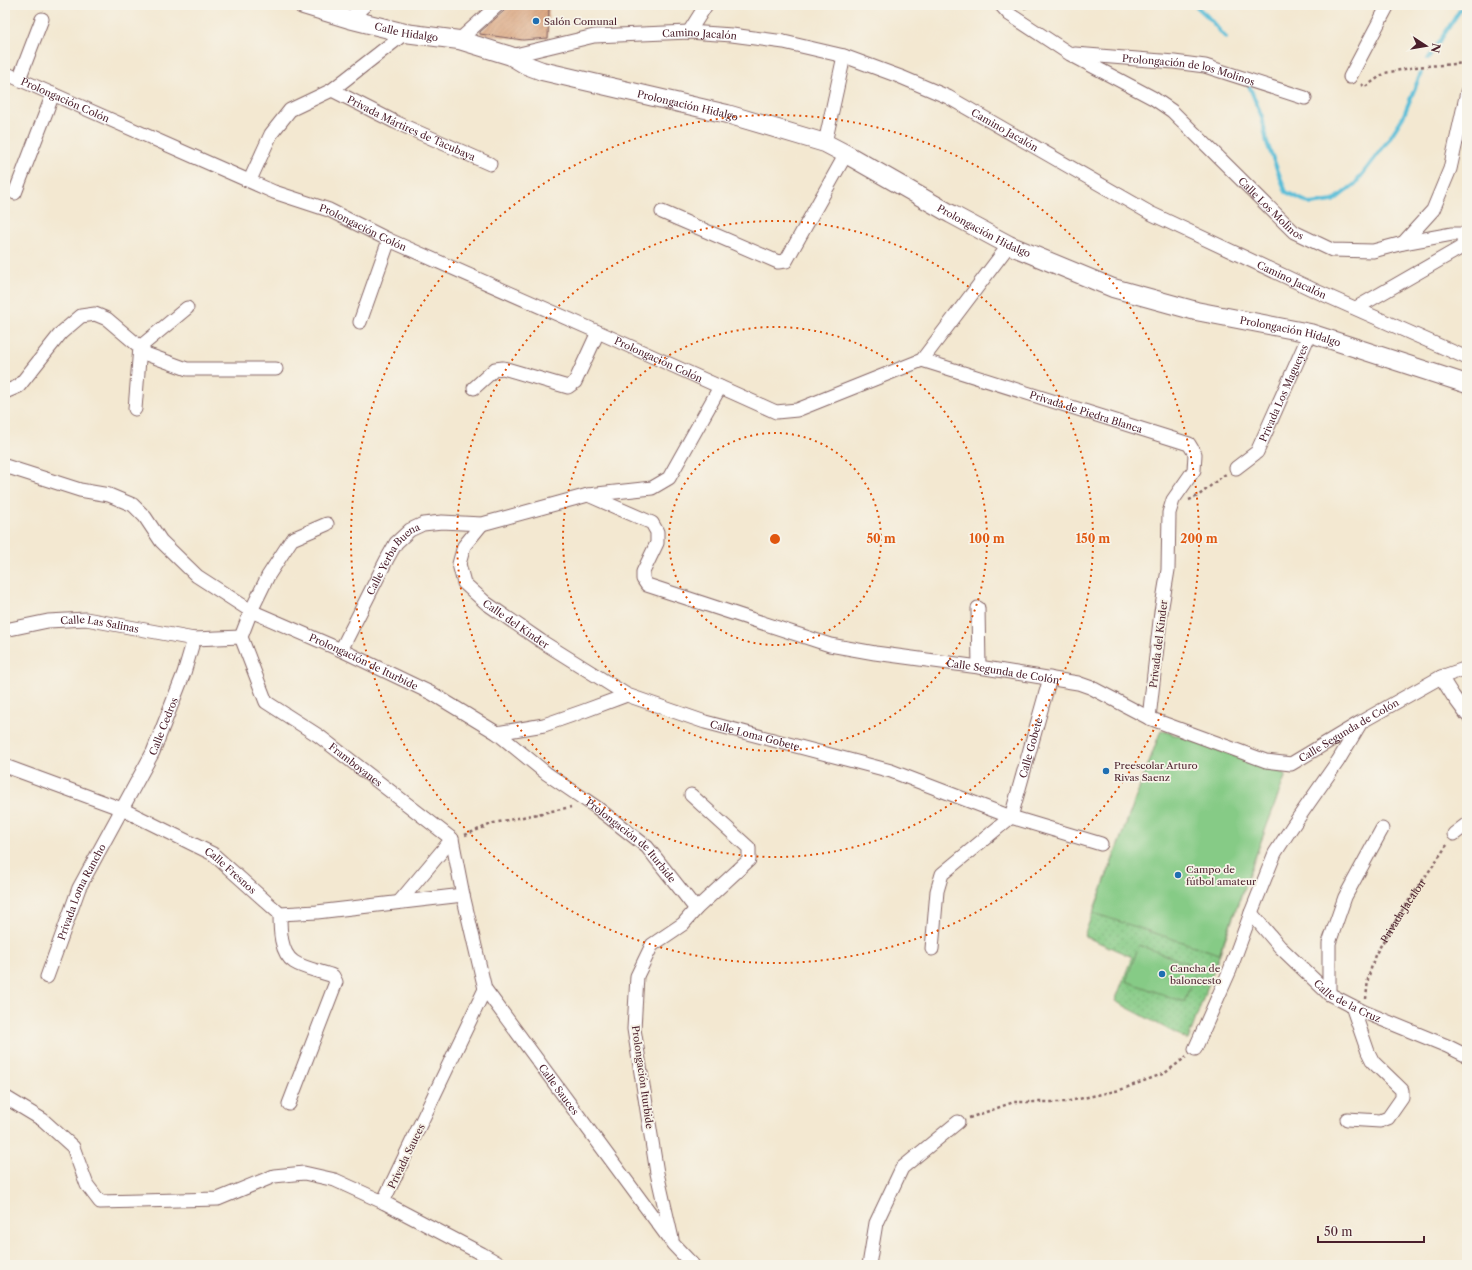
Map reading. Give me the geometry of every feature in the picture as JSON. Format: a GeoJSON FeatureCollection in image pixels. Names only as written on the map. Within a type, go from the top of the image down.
{"type":"FeatureCollection","features":[{"type":"Feature","properties":{"kind":"street","name":"Calle Hidalgo"},"geometry":{"type":"LineString","coordinates":[[303,5],[349,19],[405,33],[459,40],[511,56]]}},
{"type":"Feature","properties":{"kind":"street"},"geometry":{"type":"LineString","coordinates":[[349,19],[365,5]]}},
{"type":"Feature","properties":{"kind":"street"},"geometry":{"type":"LineString","coordinates":[[459,40],[498,5]]}},
{"type":"Feature","properties":{"kind":"street"},"geometry":{"type":"LineString","coordinates":[[689,32],[706,5]]}},
{"type":"Feature","properties":{"kind":"street","name":"Calle Los Molinos"},"geometry":{"type":"LineString","coordinates":[[1002,5],[1009,14],[1070,54],[1153,98],[1172,111],[1294,232],[1332,250],[1373,251],[1403,243],[1452,234],[1461,234],[1464,240],[1462,247],[1356,308]]}},
{"type":"Feature","properties":{"kind":"street"},"geometry":{"type":"LineString","coordinates":[[1350,77],[1388,5]]}},
{"type":"Feature","properties":{"kind":"street"},"geometry":{"type":"LineString","coordinates":[[19,79],[42,19]]}},
{"type":"Feature","properties":{"kind":"street","name":"Camino Jacalón"},"geometry":{"type":"LineString","coordinates":[[511,56],[594,36],[689,32],[732,35],[784,42],[844,56],[901,77],[948,97],[1150,213],[1467,358]]}},
{"type":"Feature","properties":{"kind":"street"},"geometry":{"type":"LineString","coordinates":[[250,180],[271,134],[290,110],[332,90],[405,33]]}},
{"type":"Feature","properties":{"kind":"street","name":"Prolongación de los Molinos"},"geometry":{"type":"LineString","coordinates":[[1070,54],[1174,62],[1205,66],[1305,98]]}},
{"type":"Feature","properties":{"kind":"street","name":"Prolongación Hidalgo"},"geometry":{"type":"LineString","coordinates":[[511,56],[526,65],[542,71],[727,114],[825,143],[1009,245],[1113,288],[1196,311],[1310,333],[1467,384]]}},
{"type":"Feature","properties":{"kind":"street"},"geometry":{"type":"LineString","coordinates":[[825,143],[844,56]]}},
{"type":"Feature","properties":{"kind":"street","name":"Prolongación Colón"},"geometry":{"type":"LineString","coordinates":[[5,73],[250,180],[274,192],[329,210],[389,240],[776,412],[796,410],[922,360]]}},
{"type":"Feature","properties":{"kind":"street","name":"Privada Mártires de Tacubaya"},"geometry":{"type":"LineString","coordinates":[[332,90],[395,122],[490,164]]}},
{"type":"Feature","properties":{"kind":"street"},"geometry":{"type":"LineString","coordinates":[[1403,243],[1433,210],[1450,169],[1467,92]]}},
{"type":"Feature","properties":{"kind":"street"},"geometry":{"type":"LineString","coordinates":[[15,193],[53,94]]}},
{"type":"Feature","properties":{"kind":"street"},"geometry":{"type":"LineString","coordinates":[[662,212],[778,262],[786,261],[846,154]]}},
{"type":"Feature","properties":{"kind":"street"},"geometry":{"type":"LineString","coordinates":[[360,322],[389,240]]}},
{"type":"Feature","properties":{"kind":"street"},"geometry":{"type":"LineString","coordinates":[[922,360],[1009,245]]}},
{"type":"Feature","properties":{"kind":"street"},"geometry":{"type":"LineString","coordinates":[[135,410],[140,347],[187,308]]}},
{"type":"Feature","properties":{"kind":"street"},"geometry":{"type":"LineString","coordinates":[[5,392],[19,386],[61,333],[81,316],[95,314],[107,319],[140,347],[146,354],[187,370],[276,369]]}},
{"type":"Feature","properties":{"kind":"street"},"geometry":{"type":"LineString","coordinates":[[474,388],[495,369],[503,368],[568,387],[575,382],[598,332]]}},
{"type":"Feature","properties":{"kind":"street","name":"Privada Los Magueyes"},"geometry":{"type":"LineString","coordinates":[[1236,468],[1257,452],[1310,333]]}},
{"type":"Feature","properties":{"kind":"street","name":"Privada de Piedra Blanca"},"geometry":{"type":"LineString","coordinates":[[922,360],[1189,444],[1195,454],[1194,470],[1173,500]]}},
{"type":"Feature","properties":{"kind":"street"},"geometry":{"type":"LineString","coordinates":[[482,524],[588,495],[652,488],[668,478],[720,386]]}},
{"type":"Feature","properties":{"kind":"street","name":"Prolongación de Iturbide"},"geometry":{"type":"LineString","coordinates":[[5,466],[80,490],[109,495],[133,505],[145,518],[161,541],[197,576],[251,611],[341,650],[433,694],[497,733],[546,773],[596,807],[647,847],[696,909]]}},
{"type":"Feature","properties":{"kind":"street","name":"Calle Segunda de Colón"},"geometry":{"type":"LineString","coordinates":[[588,495],[652,523],[657,532],[657,543],[643,572],[642,579],[647,585],[830,645],[1078,683],[1092,688],[1149,718],[1266,761],[1291,764],[1361,722],[1441,677],[1467,668]]}},
{"type":"Feature","properties":{"kind":"street","name":"Privada del Kinder"},"geometry":{"type":"LineString","coordinates":[[1149,718],[1161,612],[1168,570],[1169,513],[1173,500]]}},
{"type":"Feature","properties":{"kind":"street","name":"Calle Yerba Buena"},"geometry":{"type":"LineString","coordinates":[[341,650],[396,543],[410,530],[423,524],[442,522],[482,524]]}},
{"type":"Feature","properties":{"kind":"street"},"geometry":{"type":"LineString","coordinates":[[194,639],[241,637],[251,611],[268,576],[292,539],[327,524]]}},
{"type":"Feature","properties":{"kind":"street","name":"Calle del Kinder"},"geometry":{"type":"LineString","coordinates":[[482,524],[464,546],[460,564],[464,583],[486,603],[535,637],[627,695]]}},
{"type":"Feature","properties":{"kind":"street"},"geometry":{"type":"LineString","coordinates":[[978,608],[979,667]]}},
{"type":"Feature","properties":{"kind":"street","name":"Calle Las Salinas"},"geometry":{"type":"LineString","coordinates":[[5,630],[48,621],[86,619],[194,639]]}},
{"type":"Feature","properties":{"kind":"street","name":"Framboyanes"},"geometry":{"type":"LineString","coordinates":[[241,637],[266,702],[319,736],[452,839]]}},
{"type":"Feature","properties":{"kind":"street","name":"Calle Cedros"},"geometry":{"type":"LineString","coordinates":[[122,809],[153,752],[184,673],[194,639]]}},
{"type":"Feature","properties":{"kind":"street"},"geometry":{"type":"LineString","coordinates":[[1441,677],[1467,715]]}},
{"type":"Feature","properties":{"kind":"street","name":"Calle Gobete"},"geometry":{"type":"LineString","coordinates":[[1011,817],[1050,678]]}},
{"type":"Feature","properties":{"kind":"street"},"geometry":{"type":"LineString","coordinates":[[497,733],[544,725],[627,695]]}},
{"type":"Feature","properties":{"kind":"street","name":"Calle Loma Gobete"},"geometry":{"type":"LineString","coordinates":[[627,695],[705,722],[891,771],[1011,817]]}},
{"type":"Feature","properties":{"kind":"street"},"geometry":{"type":"LineString","coordinates":[[1195,1050],[1230,970],[1275,853],[1338,761],[1361,722]]}},
{"type":"Feature","properties":{"kind":"street","name":"Calle Fresnos"},"geometry":{"type":"LineString","coordinates":[[5,766],[122,809],[213,854],[280,914]]}},
{"type":"Feature","properties":{"kind":"street","name":"Prolongación Iturbide"},"geometry":{"type":"LineString","coordinates":[[673,1244],[657,1173],[634,1029],[637,976],[652,945],[683,924],[696,909],[749,860],[749,848],[691,795]]}},
{"type":"Feature","properties":{"kind":"street","name":"Privada Loma Rancho"},"geometry":{"type":"LineString","coordinates":[[47,977],[79,888],[122,809]]}},
{"type":"Feature","properties":{"kind":"street"},"geometry":{"type":"LineString","coordinates":[[932,949],[936,891],[942,874],[1011,817],[1101,844]]}},
{"type":"Feature","properties":{"kind":"street"},"geometry":{"type":"LineString","coordinates":[[1454,834],[1467,824]]}},
{"type":"Feature","properties":{"kind":"street"},"geometry":{"type":"LineString","coordinates":[[1329,994],[1329,943],[1345,897],[1382,828]]}},
{"type":"Feature","properties":{"kind":"street"},"geometry":{"type":"LineString","coordinates":[[289,1104],[336,982],[333,976],[294,962],[284,950],[280,926],[280,914],[317,912],[400,901],[463,895],[452,839]]}},
{"type":"Feature","properties":{"kind":"street"},"geometry":{"type":"LineString","coordinates":[[400,901],[452,839]]}},
{"type":"Feature","properties":{"kind":"street","name":"Calle Sauces"},"geometry":{"type":"LineString","coordinates":[[463,895],[485,989],[673,1244],[693,1265]]}},
{"type":"Feature","properties":{"kind":"street","name":"Calle de la Cruz"},"geometry":{"type":"LineString","coordinates":[[1251,913],[1280,947],[1329,994],[1358,1009],[1448,1046],[1467,1056]]}},
{"type":"Feature","properties":{"kind":"street","name":"Privada Sauces"},"geometry":{"type":"LineString","coordinates":[[383,1202],[485,989]]}},
{"type":"Feature","properties":{"kind":"street"},"geometry":{"type":"LineString","coordinates":[[1347,1119],[1380,1121],[1388,1118],[1402,1098],[1402,1090],[1374,1062],[1368,1052],[1358,1009]]}},
{"type":"Feature","properties":{"kind":"street"},"geometry":{"type":"LineString","coordinates":[[5,1098],[43,1120],[73,1147],[87,1185],[100,1202],[218,1199],[274,1176],[304,1173],[335,1180],[383,1202],[501,1265]]}},
{"type":"Feature","properties":{"kind":"street"},"geometry":{"type":"LineString","coordinates":[[868,1265],[876,1223],[902,1168],[958,1122]]}},
{"type":"Feature","properties":{"kind":"path"},"geometry":{"type":"LineString","coordinates":[[1350,77],[1365,87],[1385,73],[1415,67],[1467,63]]}},
{"type":"Feature","properties":{"kind":"path"},"geometry":{"type":"LineString","coordinates":[[1173,500],[1188,500],[1197,497],[1218,478],[1236,468]]}},
{"type":"Feature","properties":{"kind":"path"},"geometry":{"type":"LineString","coordinates":[[452,839],[494,823],[572,806]]}},
{"type":"Feature","properties":{"kind":"path","name":"Privada Jacalon"},"geometry":{"type":"LineString","coordinates":[[1358,1009],[1375,955],[1401,912],[1454,834]]}},
{"type":"Feature","properties":{"kind":"path"},"geometry":{"type":"LineString","coordinates":[[958,1122],[1014,1102],[1065,1102],[1120,1090],[1165,1073],[1195,1050]]}},
{"type":"Feature","properties":{"kind":"green space","name":"Campo de fútbol amateur"},"geometry":{"type":"Polygon","coordinates":[[[1161,730],[1286,774],[1188,1040],[1115,1001],[1132,957],[1084,936],[1161,730]]]}},
{"type":"Feature","properties":{"kind":"green space","name":"Campo de fútbol amateur"},"geometry":{"type":"Polygon","coordinates":[[[1161,730],[1286,774],[1219,954],[1093,913],[1161,730]]]}},
{"type":"Feature","properties":{"kind":"green space","name":"Cancha de baloncesto"},"geometry":{"type":"Polygon","coordinates":[[[1139,945],[1197,967],[1184,1002],[1126,981],[1139,945]]]}},
{"type":"Feature","properties":{"kind":"building"},"geometry":{"type":"Polygon","coordinates":[[[506,5],[549,5],[548,38],[523,40],[480,34],[480,32],[504,11],[506,5]]]}},
{"type":"Feature","properties":{"kind":"waterway"},"geometry":{"type":"LineString","coordinates":[[1195,5],[1207,16],[1226,38]]}},
{"type":"Feature","properties":{"kind":"waterway"},"geometry":{"type":"LineString","coordinates":[[1428,59],[1460,10],[1467,8]]}},
{"type":"Feature","properties":{"kind":"waterway"},"geometry":{"type":"LineString","coordinates":[[1248,83],[1262,117],[1267,143],[1286,192],[1311,204],[1333,201],[1355,184],[1387,142],[1403,117],[1421,73]]}},
{"type":"Feature","properties":{"kind":"place","name":"Salón Comunal"},"geometry":{"type":"Point","coordinates":[536,21]}},
{"type":"Feature","properties":{"kind":"place","name":"Preescolar Arturo Rivas Saenz"},"geometry":{"type":"Point","coordinates":[1106,771]}},
{"type":"Feature","properties":{"kind":"place","name":"Campo de fútbol amateur"},"geometry":{"type":"Point","coordinates":[1178,875]}},
{"type":"Feature","properties":{"kind":"place","name":"Cancha de baloncesto"},"geometry":{"type":"Point","coordinates":[1162,974]}}]}
